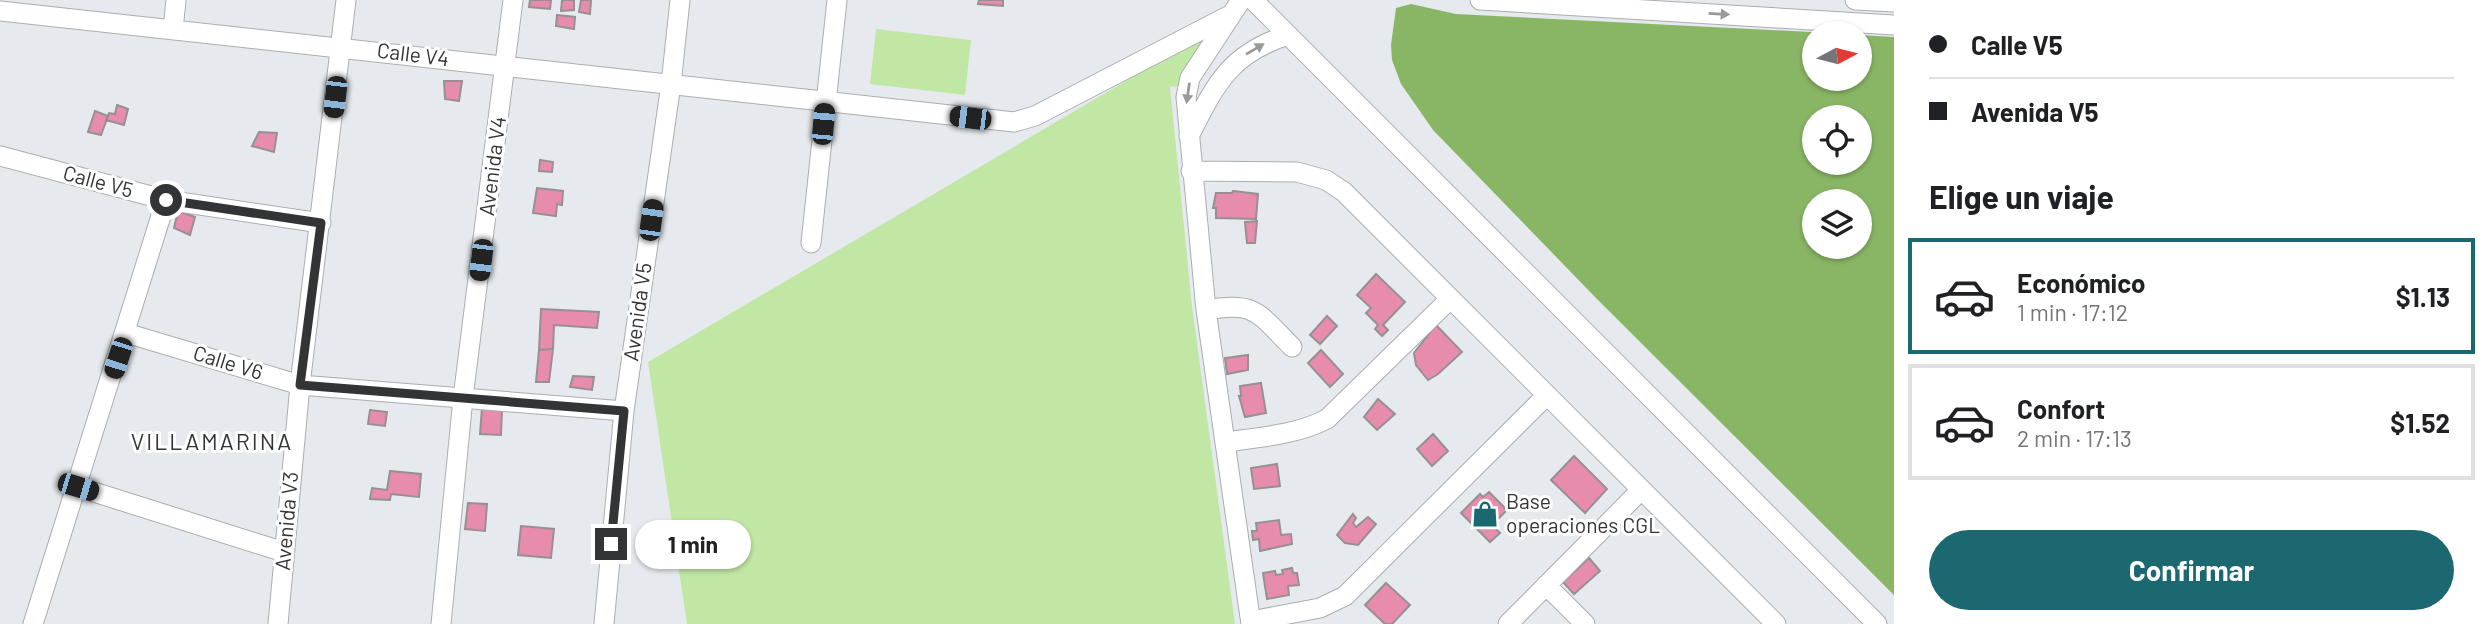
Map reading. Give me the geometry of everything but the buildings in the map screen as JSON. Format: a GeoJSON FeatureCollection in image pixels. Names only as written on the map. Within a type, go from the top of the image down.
{"type":"FeatureCollection","features":[{"type":"Feature","properties":{"kind":"street"},"geometry":{"type":"LineString","coordinates":[[0,12],[2,0]]}},
{"type":"Feature","properties":{"kind":"street"},"geometry":{"type":"LineString","coordinates":[[173,30],[176,0]]}},
{"type":"Feature","properties":{"kind":"street","name":"Avenida V3"},"geometry":{"type":"LineString","coordinates":[[278,624],[300,385],[346,0]]}},
{"type":"Feature","properties":{"kind":"street","name":"Avenida V4"},"geometry":{"type":"LineString","coordinates":[[441,624],[463,398],[513,0]]}},
{"type":"Feature","properties":{"kind":"street","name":"Avenida V5"},"geometry":{"type":"LineString","coordinates":[[604,624],[624,411],[671,84],[680,0]]}},
{"type":"Feature","properties":{"kind":"street"},"geometry":{"type":"LineString","coordinates":[[811,243],[837,0]]}},
{"type":"Feature","properties":{"kind":"street"},"geometry":{"type":"LineString","coordinates":[[1253,0],[1877,624]]}},
{"type":"Feature","properties":{"kind":"street"},"geometry":{"type":"LineString","coordinates":[[1480,0],[1894,24]]}},
{"type":"Feature","properties":{"kind":"street"},"geometry":{"type":"LineString","coordinates":[[1855,0],[1894,2]]}},
{"type":"Feature","properties":{"kind":"street"},"geometry":{"type":"LineString","coordinates":[[1236,7],[1190,78],[1186,97],[1206,310],[1251,623],[1320,608],[1345,596],[1547,395]]}},
{"type":"Feature","properties":{"kind":"street","name":"Calle V4"},"geometry":{"type":"LineString","coordinates":[[0,12],[1014,122],[1035,116],[1236,7]]}},
{"type":"Feature","properties":{"kind":"street"},"geometry":{"type":"LineString","coordinates":[[1189,137],[1219,83],[1241,57],[1265,42],[1288,35]]}},
{"type":"Feature","properties":{"kind":"street","name":"Calle V5"},"geometry":{"type":"LineString","coordinates":[[0,156],[166,200],[321,223]]}},
{"type":"Feature","properties":{"kind":"street"},"geometry":{"type":"LineString","coordinates":[[1191,171],[1297,172],[1326,180],[1344,192],[1776,624]]}},
{"type":"Feature","properties":{"kind":"street"},"geometry":{"type":"LineString","coordinates":[[33,624],[166,200]]}},
{"type":"Feature","properties":{"kind":"street"},"geometry":{"type":"LineString","coordinates":[[1226,442],[1295,431],[1312,427],[1327,419],[1450,299]]}},
{"type":"Feature","properties":{"kind":"street"},"geometry":{"type":"LineString","coordinates":[[1206,310],[1231,305],[1255,311],[1292,347]]}},
{"type":"Feature","properties":{"kind":"street","name":"Calle V6"},"geometry":{"type":"LineString","coordinates":[[126,332],[300,385],[624,411]]}},
{"type":"Feature","properties":{"kind":"street"},"geometry":{"type":"LineString","coordinates":[[78,487],[284,552]]}},
{"type":"Feature","properties":{"kind":"street"},"geometry":{"type":"LineString","coordinates":[[1508,624],[1641,489]]}},
{"type":"Feature","properties":{"kind":"street"},"geometry":{"type":"LineString","coordinates":[[1546,585],[1585,624]]}},
{"type":"Feature","properties":{"kind":"green space"},"geometry":{"type":"Polygon","coordinates":[[[1411,4],[1456,14],[1802,32],[1802,91],[1872,91],[1872,36],[1894,37],[1894,595],[1596,298],[1433,130],[1401,84],[1392,60],[1391,45],[1396,8],[1411,4]]]}},
{"type":"Feature","properties":{"kind":"green space"},"geometry":{"type":"Polygon","coordinates":[[[876,29],[971,40],[965,95],[870,84],[876,29]]]}},
{"type":"Feature","properties":{"kind":"green space"},"geometry":{"type":"Polygon","coordinates":[[[1209,36],[1179,86],[1170,87],[1192,306],[1235,624],[687,624],[648,362],[1165,58],[1209,36]]]}},
{"type":"Feature","properties":{"kind":"place","name":"Base operaciones CGL"},"geometry":{"type":"Point","coordinates":[1485,514]}},
{"type":"Feature","properties":{"kind":"district","name":"VILLAMARINA"},"geometry":{"type":"Point","coordinates":[212,442]}},
{"type":"Feature","properties":{"kind":"route"},"geometry":{"type":"LineString","coordinates":[[166,200],[321,223],[300,385],[624,411],[611,544]]}}]}
